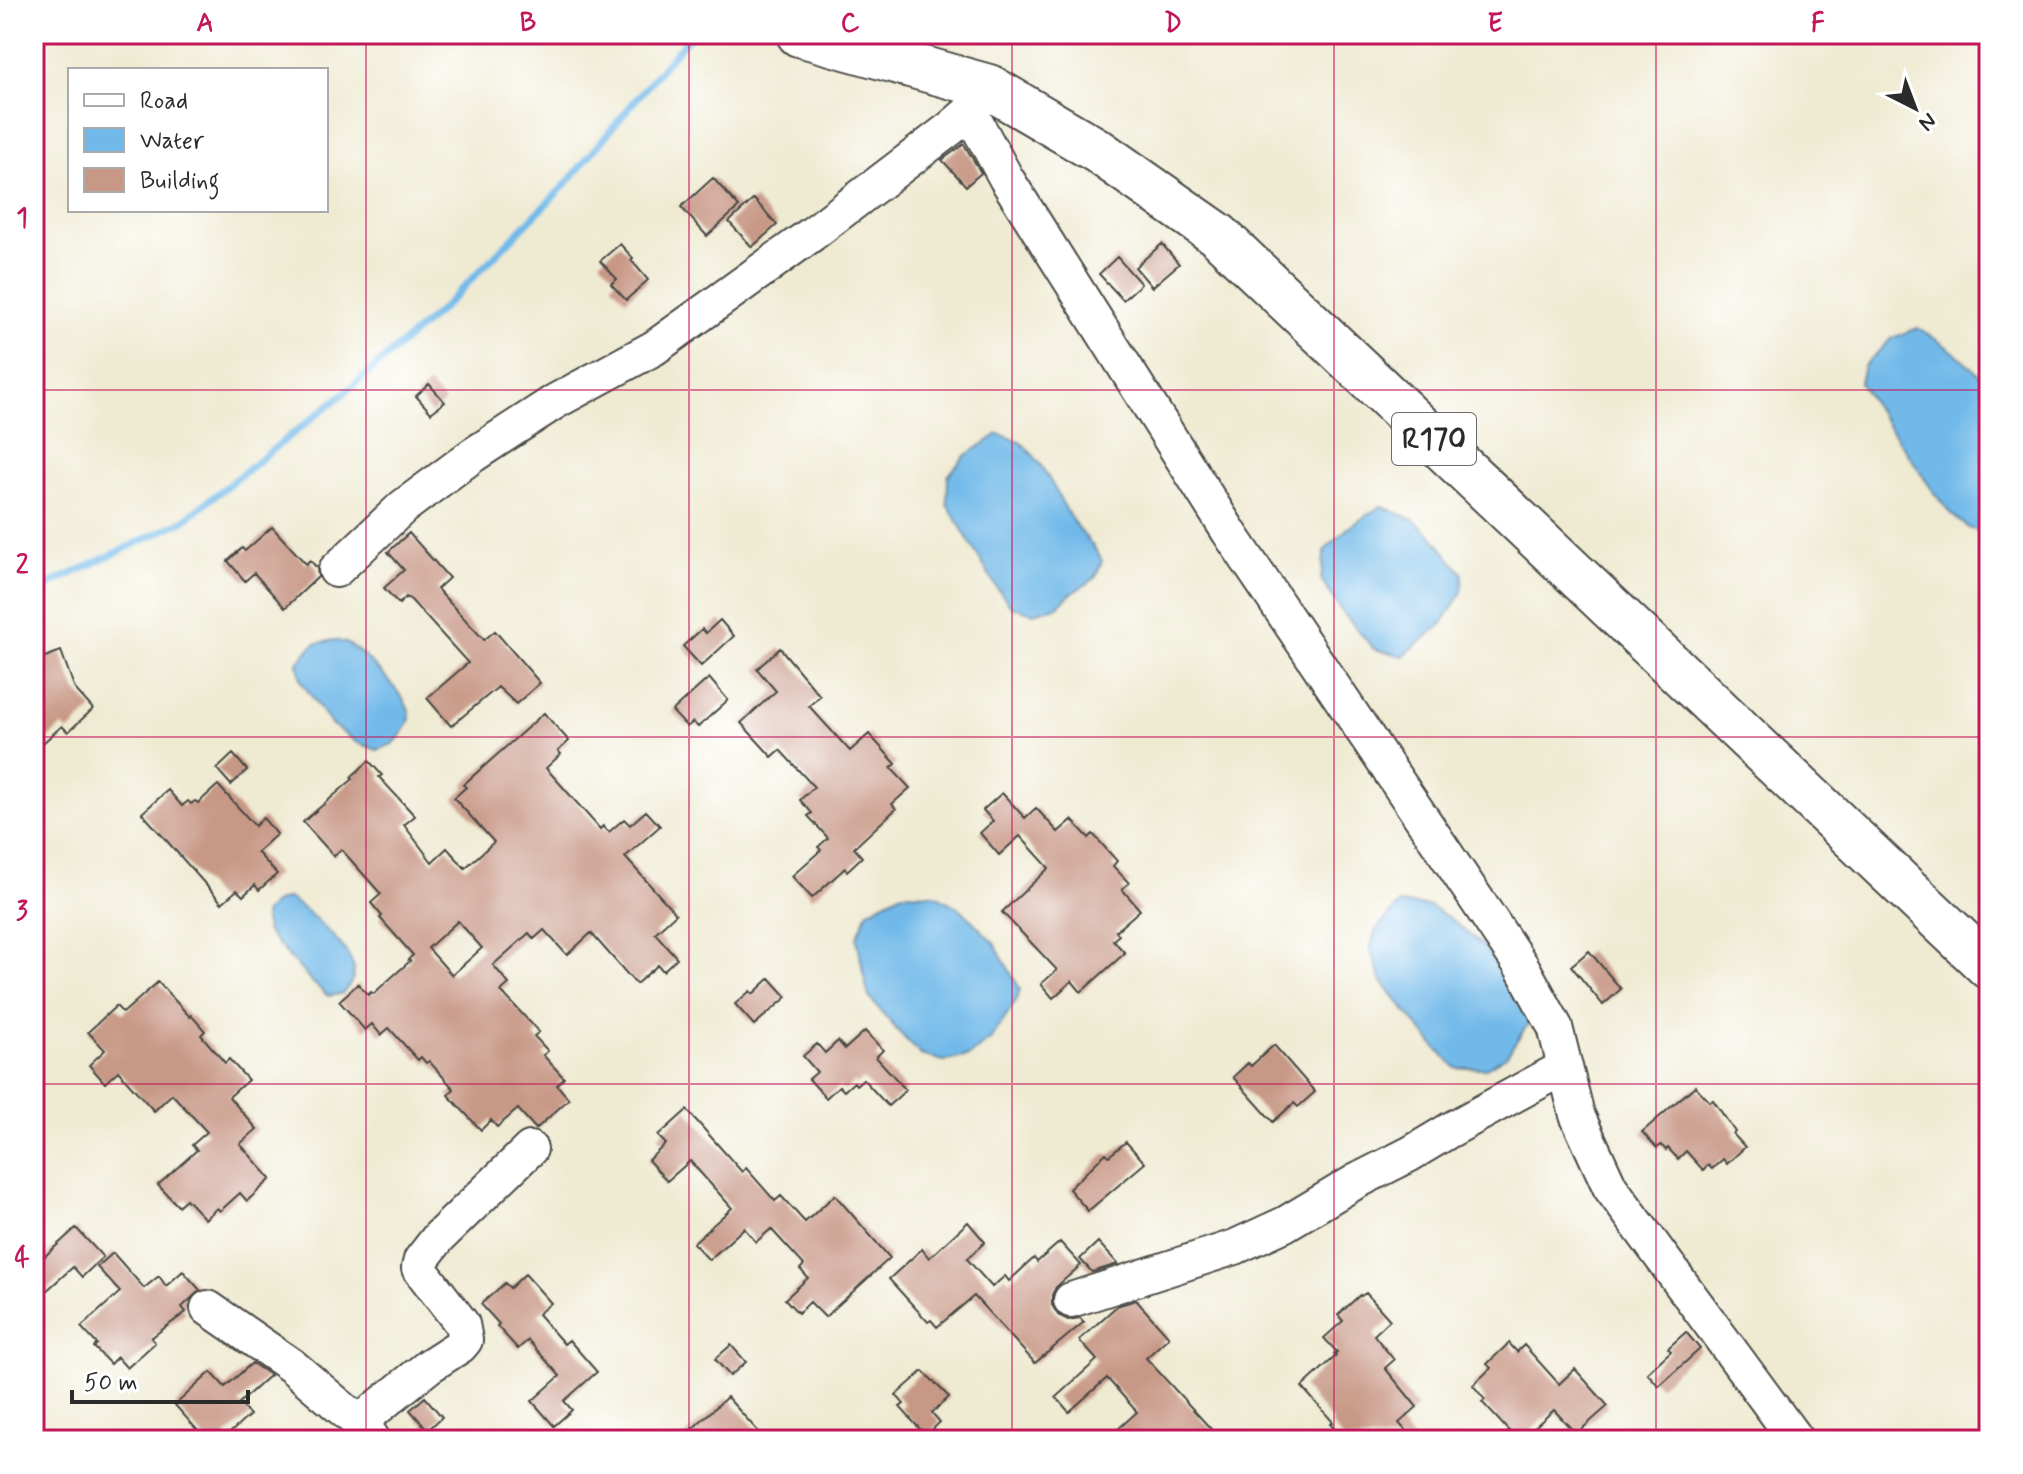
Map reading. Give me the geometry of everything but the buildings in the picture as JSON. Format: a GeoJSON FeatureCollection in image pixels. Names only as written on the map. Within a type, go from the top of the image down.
{"type":"FeatureCollection","features":[{"type":"Feature","properties":{"kind":"main road","name":"R170"},"geometry":{"type":"LineString","coordinates":[[799,34],[979,99],[1098,151],[1218,235],[1989,967]]}},
{"type":"Feature","properties":{"kind":"street"},"geometry":{"type":"LineString","coordinates":[[336,570],[403,507],[473,455],[556,401],[654,348],[812,234],[951,128],[979,99],[1006,178],[1229,532],[1522,967],[1555,1027],[1577,1115],[1610,1187],[1796,1440]]}},
{"type":"Feature","properties":{"kind":"street"},"geometry":{"type":"LineString","coordinates":[[1071,1300],[1235,1247],[1285,1224],[1565,1067]]}},
{"type":"Feature","properties":{"kind":"street"},"geometry":{"type":"LineString","coordinates":[[208,1308],[292,1366],[366,1432],[429,1366],[465,1340],[462,1324],[419,1268],[421,1260],[439,1237],[530,1149]]}},
{"type":"Feature","properties":{"kind":"water"},"geometry":{"type":"Polygon","coordinates":[[[1918,328],[1956,354],[1989,386],[1989,529],[1971,529],[1950,513],[1860,382],[1864,366],[1892,338],[1918,328]]]}},
{"type":"Feature","properties":{"kind":"water"},"geometry":{"type":"Polygon","coordinates":[[[998,434],[1016,440],[1033,455],[1073,521],[1102,561],[1095,578],[1056,607],[1033,613],[1011,606],[947,504],[948,476],[964,457],[998,434]]]}},
{"type":"Feature","properties":{"kind":"water"},"geometry":{"type":"Polygon","coordinates":[[[1381,506],[1414,520],[1433,537],[1463,574],[1462,592],[1441,625],[1403,656],[1374,649],[1342,612],[1321,579],[1325,550],[1348,528],[1381,506]]]}},
{"type":"Feature","properties":{"kind":"water"},"geometry":{"type":"Polygon","coordinates":[[[334,640],[346,643],[363,655],[384,676],[408,709],[410,720],[394,743],[377,750],[356,742],[331,724],[301,681],[298,662],[314,644],[334,640]]]}},
{"type":"Feature","properties":{"kind":"water"},"geometry":{"type":"Polygon","coordinates":[[[902,893],[934,894],[961,909],[994,943],[1020,989],[1017,999],[991,1039],[969,1056],[944,1061],[921,1055],[869,997],[857,937],[868,911],[902,893]]]}},
{"type":"Feature","properties":{"kind":"water"},"geometry":{"type":"Polygon","coordinates":[[[288,898],[317,920],[347,953],[354,975],[342,994],[328,996],[266,931],[264,913],[276,902],[288,898]]]}},
{"type":"Feature","properties":{"kind":"water"},"geometry":{"type":"Polygon","coordinates":[[[1399,904],[1429,906],[1448,917],[1482,945],[1513,985],[1528,1007],[1528,1024],[1506,1056],[1486,1068],[1456,1068],[1382,982],[1370,949],[1376,930],[1399,904]]]}},
{"type":"Feature","properties":{"kind":"waterway"},"geometry":{"type":"LineString","coordinates":[[34,597],[54,582],[183,521],[353,386],[443,308],[567,183],[692,34]]}}]}
